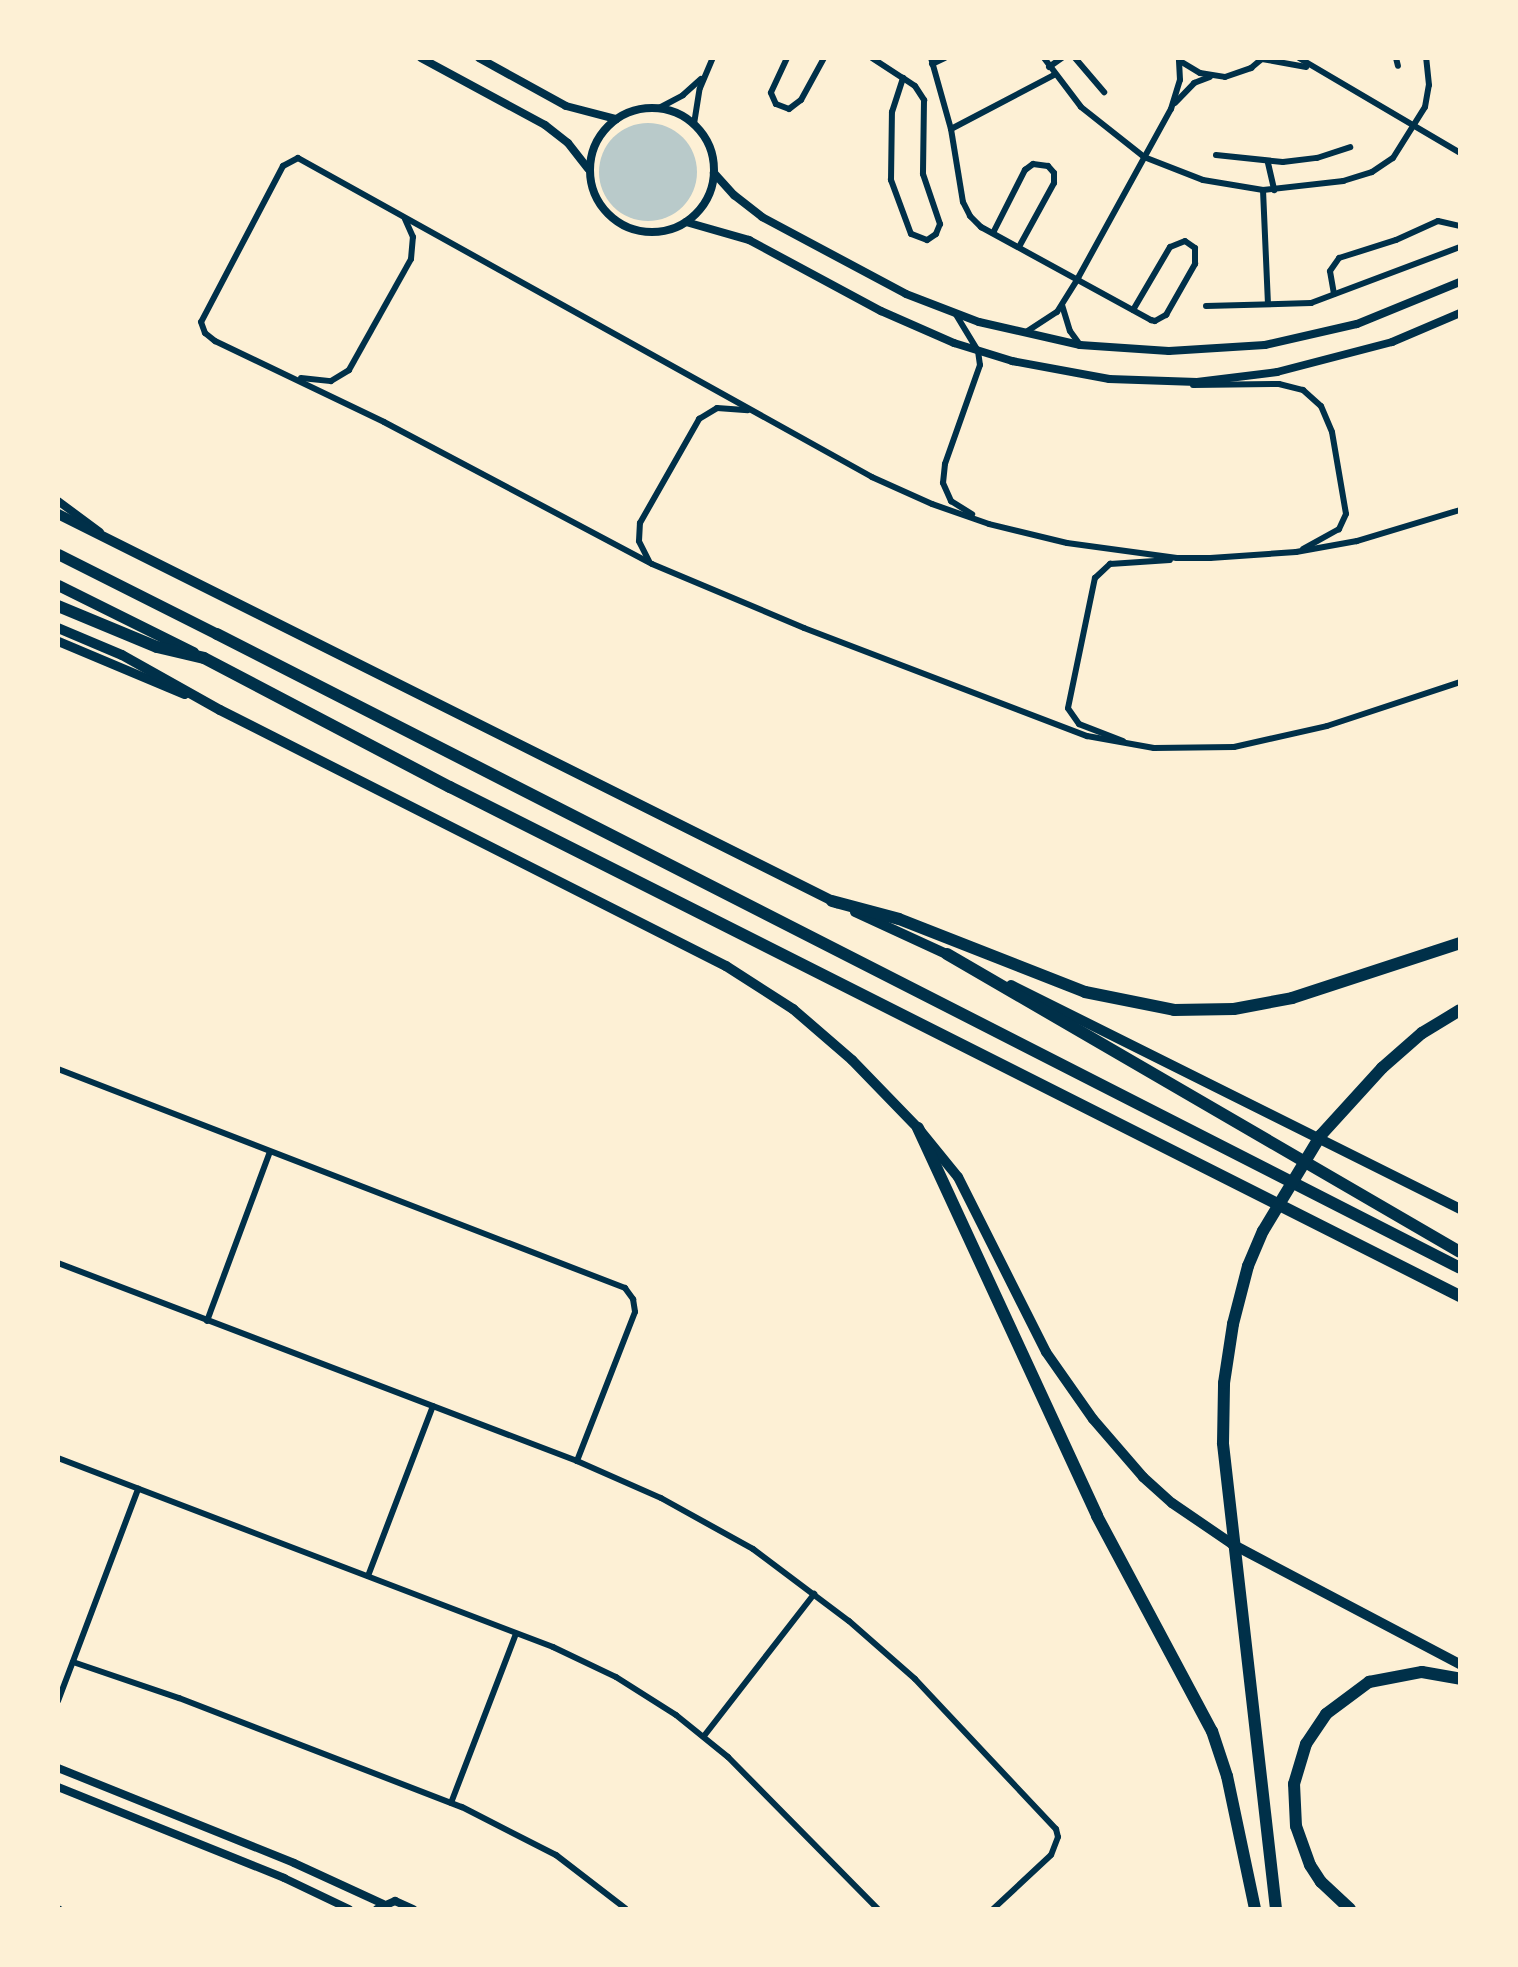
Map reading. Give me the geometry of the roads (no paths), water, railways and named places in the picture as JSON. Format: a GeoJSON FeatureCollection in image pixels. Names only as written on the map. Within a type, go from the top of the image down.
{"type":"FeatureCollection","features":[{"type":"Feature","properties":{"kind":"highway"},"geometry":{"type":"LineString","coordinates":[[58,554],[1460,1268]]}},
{"type":"Feature","properties":{"kind":"highway"},"geometry":{"type":"LineString","coordinates":[[58,585],[450,787],[1460,1296]]}},
{"type":"Feature","properties":{"kind":"highway"},"geometry":{"type":"LineString","coordinates":[[58,606],[157,647],[204,658]]}},
{"type":"Feature","properties":{"kind":"highway"},"geometry":{"type":"LineString","coordinates":[[832,901],[899,919],[1085,992],[1174,1010],[1234,1009],[1292,998],[1460,943]]}},
{"type":"Feature","properties":{"kind":"highway"},"geometry":{"type":"LineString","coordinates":[[947,954],[1460,1252]]}},
{"type":"Feature","properties":{"kind":"highway"},"geometry":{"type":"LineString","coordinates":[[1276,1909],[1227,1502],[1223,1443],[1224,1383],[1233,1324],[1248,1266],[1300,1166],[1345,1106],[1422,1033],[1460,1010]]}},
{"type":"Feature","properties":{"kind":"highway"},"geometry":{"type":"LineString","coordinates":[[918,1128],[1097,1516],[1212,1731],[1227,1776],[1255,1909]]}},
{"type":"Feature","properties":{"kind":"highway"},"geometry":{"type":"LineString","coordinates":[[1350,1909],[1321,1882],[1310,1865],[1296,1826],[1294,1784],[1306,1744],[1332,1708],[1369,1682],[1422,1672],[1460,1679]]}},
{"type":"Feature","properties":{"kind":"main road"},"geometry":{"type":"LineString","coordinates":[[58,514],[832,901],[947,954],[1460,1209]]}},
{"type":"Feature","properties":{"kind":"main road"},"geometry":{"type":"LineString","coordinates":[[58,628],[122,655],[220,710],[726,966],[793,1009],[852,1060],[918,1128],[958,1177],[1046,1352],[1093,1419],[1143,1477],[1172,1503],[1232,1544],[1460,1664]]}},
{"type":"Feature","properties":{"kind":"main road"},"geometry":{"type":"LineString","coordinates":[[58,641],[220,710]]}},
{"type":"Feature","properties":{"kind":"street"},"geometry":{"type":"LineString","coordinates":[[421,58],[557,133],[589,170],[598,202],[622,225],[655,232],[686,222],[704,204],[714,173],[708,143],[694,124],[677,113],[659,108],[636,110],[616,119],[598,137],[589,170]]}},
{"type":"Feature","properties":{"kind":"street"},"geometry":{"type":"LineString","coordinates":[[479,58],[566,106],[616,119]]}},
{"type":"Feature","properties":{"kind":"street"},"geometry":{"type":"LineString","coordinates":[[694,124],[704,76],[713,58]]}},
{"type":"Feature","properties":{"kind":"street"},"geometry":{"type":"LineString","coordinates":[[787,58],[771,93],[776,104],[789,109],[801,100],[824,58]]}},
{"type":"Feature","properties":{"kind":"street"},"geometry":{"type":"LineString","coordinates":[[872,58],[903,78],[919,90],[925,105],[922,166],[940,224],[936,234],[927,240],[911,234],[891,180],[892,112],[903,78]]}},
{"type":"Feature","properties":{"kind":"street"},"geometry":{"type":"LineString","coordinates":[[945,58],[931,61],[951,129],[966,209],[975,222],[1078,278],[1133,310],[1151,320],[1166,315],[1197,261],[1193,245],[1181,241],[1170,247],[1133,310]]}},
{"type":"Feature","properties":{"kind":"street"},"geometry":{"type":"LineString","coordinates":[[1044,58],[1054,75],[1096,121],[1144,157],[1203,180],[1263,190],[1316,186],[1372,172],[1393,158],[1415,127],[1428,96],[1426,58]]}},
{"type":"Feature","properties":{"kind":"street"},"geometry":{"type":"LineString","coordinates":[[1049,67],[1062,58]]}},
{"type":"Feature","properties":{"kind":"street"},"geometry":{"type":"LineString","coordinates":[[1075,58],[1104,92]]}},
{"type":"Feature","properties":{"kind":"street"},"geometry":{"type":"LineString","coordinates":[[1299,58],[1460,153]]}},
{"type":"Feature","properties":{"kind":"street"},"geometry":{"type":"LineString","coordinates":[[1178,59],[1212,77]]}},
{"type":"Feature","properties":{"kind":"street"},"geometry":{"type":"LineString","coordinates":[[1021,334],[1045,323],[1062,305],[1078,278],[1171,109],[1180,80],[1178,59]]}},
{"type":"Feature","properties":{"kind":"street"},"geometry":{"type":"LineString","coordinates":[[1171,109],[1194,83],[1239,74],[1262,59],[1314,69]]}},
{"type":"Feature","properties":{"kind":"street"},"geometry":{"type":"LineString","coordinates":[[951,129],[1054,75]]}},
{"type":"Feature","properties":{"kind":"street"},"geometry":{"type":"LineString","coordinates":[[659,108],[683,95],[704,76]]}},
{"type":"Feature","properties":{"kind":"street"},"geometry":{"type":"LineString","coordinates":[[1216,155],[1268,163],[1317,158],[1350,147]]}},
{"type":"Feature","properties":{"kind":"street"},"geometry":{"type":"LineString","coordinates":[[1177,558],[1067,543],[989,524],[932,504],[872,477],[303,161],[292,159],[283,166],[201,322],[210,338],[294,377],[652,564],[760,611],[1087,736],[1181,750],[1260,742],[1327,726],[1460,682]]}},
{"type":"Feature","properties":{"kind":"street"},"geometry":{"type":"LineString","coordinates":[[1268,163],[1274,190]]}},
{"type":"Feature","properties":{"kind":"street"},"geometry":{"type":"LineString","coordinates":[[993,233],[1025,170],[1033,164],[1048,166],[1054,173],[1054,183],[1019,247]]}},
{"type":"Feature","properties":{"kind":"street"},"geometry":{"type":"LineString","coordinates":[[714,173],[734,195],[762,217],[877,280],[955,313],[1021,334],[1080,345],[1169,351],[1265,345],[1357,324],[1460,282]]}},
{"type":"Feature","properties":{"kind":"street"},"geometry":{"type":"LineString","coordinates":[[1263,190],[1268,303]]}},
{"type":"Feature","properties":{"kind":"street"},"geometry":{"type":"LineString","coordinates":[[294,377],[331,381],[349,370],[411,259],[413,237],[404,217]]}},
{"type":"Feature","properties":{"kind":"street"},"geometry":{"type":"LineString","coordinates":[[1334,294],[1330,271],[1339,258],[1396,240],[1438,221],[1460,226]]}},
{"type":"Feature","properties":{"kind":"street"},"geometry":{"type":"LineString","coordinates":[[686,222],[749,240],[900,321],[978,351],[1069,373],[1218,386],[1279,384],[1303,390],[1321,406],[1332,432],[1346,514],[1334,532],[1296,552]]}},
{"type":"Feature","properties":{"kind":"street"},"geometry":{"type":"LineString","coordinates":[[1206,306],[1299,305],[1460,247]]}},
{"type":"Feature","properties":{"kind":"street"},"geometry":{"type":"LineString","coordinates":[[1062,305],[1070,331],[1080,345]]}},
{"type":"Feature","properties":{"kind":"street"},"geometry":{"type":"LineString","coordinates":[[955,313],[978,351],[980,365],[945,464],[943,483],[956,506],[989,524]]}},
{"type":"Feature","properties":{"kind":"street"},"geometry":{"type":"LineString","coordinates":[[1169,382],[1224,380],[1304,366],[1392,342],[1460,313]]}},
{"type":"Feature","properties":{"kind":"street"},"geometry":{"type":"LineString","coordinates":[[652,564],[639,541],[640,523],[699,419],[717,408],[751,411]]}},
{"type":"Feature","properties":{"kind":"street"},"geometry":{"type":"LineString","coordinates":[[58,501],[106,539]]}},
{"type":"Feature","properties":{"kind":"street"},"geometry":{"type":"LineString","coordinates":[[1128,744],[1079,724],[1068,708],[1095,578],[1110,564],[1296,552],[1382,535],[1460,510]]}},
{"type":"Feature","properties":{"kind":"street"},"geometry":{"type":"LineString","coordinates":[[58,1069],[625,1288],[633,1299],[635,1312],[577,1461]]}},
{"type":"Feature","properties":{"kind":"street"},"geometry":{"type":"LineString","coordinates":[[207,1321],[270,1152]]}},
{"type":"Feature","properties":{"kind":"street"},"geometry":{"type":"LineString","coordinates":[[58,1263],[577,1461],[661,1498],[733,1536],[814,1594],[915,1679],[1056,1829],[1058,1837],[1051,1855],[993,1909]]}},
{"type":"Feature","properties":{"kind":"street"},"geometry":{"type":"LineString","coordinates":[[368,1576],[433,1406]]}},
{"type":"Feature","properties":{"kind":"street"},"geometry":{"type":"LineString","coordinates":[[58,1458],[516,1634],[616,1677],[704,1736],[752,1779],[878,1909]]}},
{"type":"Feature","properties":{"kind":"street"},"geometry":{"type":"LineString","coordinates":[[58,1701],[138,1489]]}},
{"type":"Feature","properties":{"kind":"street"},"geometry":{"type":"LineString","coordinates":[[704,1736],[814,1594]]}},
{"type":"Feature","properties":{"kind":"street"},"geometry":{"type":"LineString","coordinates":[[451,1803],[516,1634]]}},
{"type":"Feature","properties":{"kind":"street"},"geometry":{"type":"LineString","coordinates":[[73,1662],[179,1698],[451,1803],[556,1855],[626,1909]]}},
{"type":"Feature","properties":{"kind":"street"},"geometry":{"type":"LineString","coordinates":[[58,1768],[294,1863],[380,1907],[395,1901],[413,1909]]}},
{"type":"Feature","properties":{"kind":"street"},"geometry":{"type":"LineString","coordinates":[[58,1787],[319,1892],[349,1909]]}}]}
